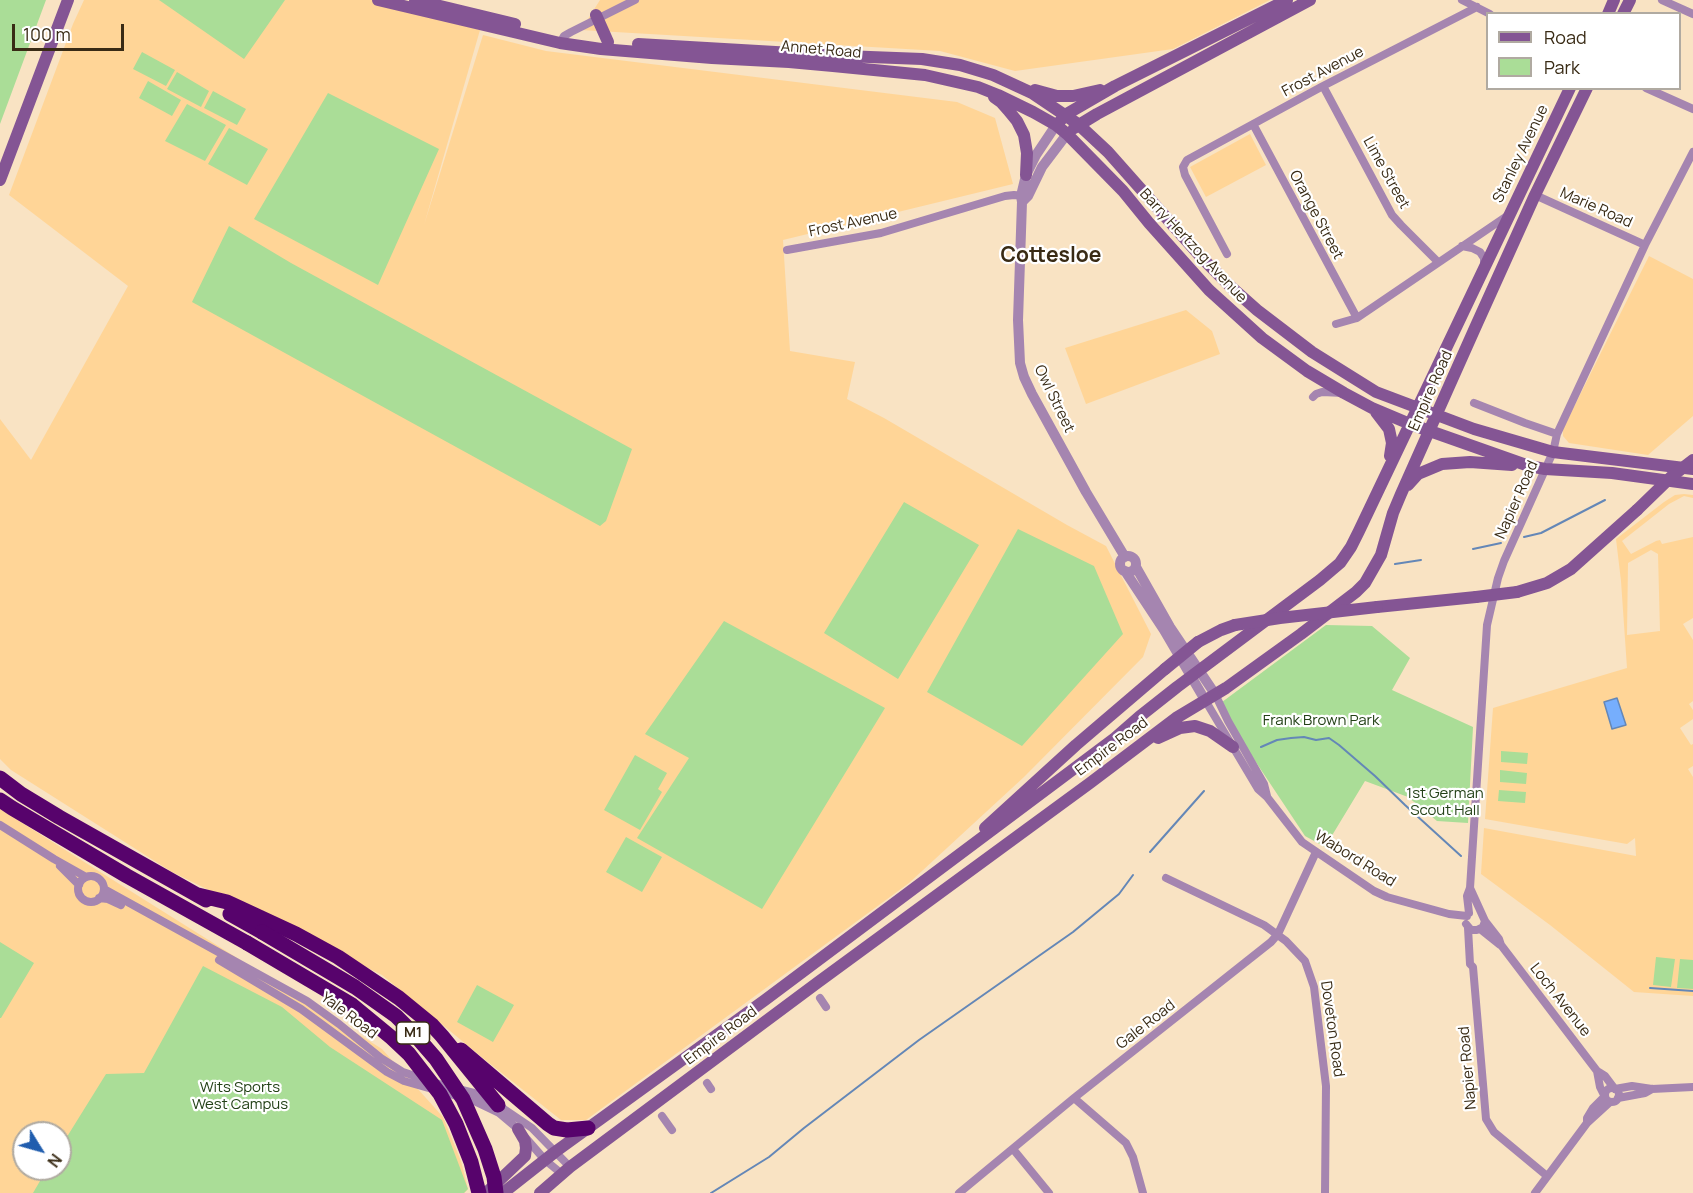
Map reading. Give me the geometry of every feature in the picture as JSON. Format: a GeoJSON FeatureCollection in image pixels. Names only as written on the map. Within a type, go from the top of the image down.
{"type":"FeatureCollection","features":[{"type":"Feature","properties":{"kind":"highway","name":"M1"},"geometry":{"type":"LineString","coordinates":[[0,778],[21,795],[58,817],[198,895],[266,927],[356,987],[396,1017],[436,1059],[463,1099],[485,1149],[487,1193]]}},
{"type":"Feature","properties":{"kind":"highway","name":"M1"},"geometry":{"type":"LineString","coordinates":[[0,800],[352,1005],[393,1038],[409,1054],[440,1094],[487,1193]]}},
{"type":"Feature","properties":{"kind":"highway"},"geometry":{"type":"LineString","coordinates":[[266,927],[296,934],[347,963],[399,998],[442,1035],[498,1105]]}},
{"type":"Feature","properties":{"kind":"highway"},"geometry":{"type":"LineString","coordinates":[[442,1035],[554,1128],[567,1130],[588,1128]]}},
{"type":"Feature","properties":{"kind":"main road"},"geometry":{"type":"LineString","coordinates":[[0,180],[68,0]]}},
{"type":"Feature","properties":{"kind":"main road"},"geometry":{"type":"LineString","coordinates":[[378,0],[559,39]]}},
{"type":"Feature","properties":{"kind":"main road"},"geometry":{"type":"LineString","coordinates":[[415,0],[559,39]]}},
{"type":"Feature","properties":{"kind":"main road"},"geometry":{"type":"LineString","coordinates":[[1056,125],[1065,115],[1115,86],[1287,0]]}},
{"type":"Feature","properties":{"kind":"main road"},"geometry":{"type":"LineString","coordinates":[[1066,134],[1078,124],[1310,0]]}},
{"type":"Feature","properties":{"kind":"main road"},"geometry":{"type":"LineString","coordinates":[[597,17],[608,42]]}},
{"type":"Feature","properties":{"kind":"main road","name":"Annet Road"},"geometry":{"type":"LineString","coordinates":[[559,39],[608,42],[648,49]]}},
{"type":"Feature","properties":{"kind":"main road","name":"Annet Road"},"geometry":{"type":"LineString","coordinates":[[559,39],[648,49],[712,53],[939,61],[975,69],[1016,85],[1065,115]]}},
{"type":"Feature","properties":{"kind":"main road","name":"Annet Road"},"geometry":{"type":"LineString","coordinates":[[712,53],[943,78],[978,87],[1015,102],[1056,125]]}},
{"type":"Feature","properties":{"kind":"main road"},"geometry":{"type":"LineString","coordinates":[[1016,85],[1046,94],[1072,96],[1115,86]]}},
{"type":"Feature","properties":{"kind":"main road"},"geometry":{"type":"LineString","coordinates":[[978,87],[1001,102],[1017,121],[1026,144],[1026,175]]}},
{"type":"Feature","properties":{"kind":"main road","name":"Stanley Avenue"},"geometry":{"type":"LineString","coordinates":[[1509,215],[1569,90]]}},
{"type":"Feature","properties":{"kind":"main road","name":"Stanley Avenue"},"geometry":{"type":"LineString","coordinates":[[1535,195],[1586,90]]}},
{"type":"Feature","properties":{"kind":"main road","name":"Barry Hertzog Avenue"},"geometry":{"type":"LineString","coordinates":[[1065,115],[1108,152],[1202,258],[1230,286],[1311,352],[1376,392],[1498,437],[1553,452],[1693,469]]}},
{"type":"Feature","properties":{"kind":"main road","name":"Barry Hertzog Avenue"},"geometry":{"type":"LineString","coordinates":[[1056,125],[1123,191],[1209,290],[1262,338],[1316,377],[1344,393],[1410,424],[1529,466],[1612,473],[1693,484]]}},
{"type":"Feature","properties":{"kind":"main road","name":"Empire Road"},"geometry":{"type":"LineString","coordinates":[[540,1193],[816,983],[1176,718],[1300,634],[1365,583],[1381,555],[1401,494],[1535,195]]}},
{"type":"Feature","properties":{"kind":"main road","name":"Empire Road"},"geometry":{"type":"LineString","coordinates":[[503,1193],[555,1152],[765,1000],[1115,738],[1139,717],[1320,580],[1340,562],[1355,539],[1509,215]]}},
{"type":"Feature","properties":{"kind":"main road"},"geometry":{"type":"LineString","coordinates":[[1372,408],[1389,429],[1392,443],[1389,466]]}},
{"type":"Feature","properties":{"kind":"main road"},"geometry":{"type":"LineString","coordinates":[[976,842],[996,816],[1198,642],[1235,625],[1517,592],[1546,583],[1571,569],[1671,477],[1693,460]]}},
{"type":"Feature","properties":{"kind":"main road"},"geometry":{"type":"LineString","coordinates":[[1401,494],[1419,474],[1442,464],[1470,462],[1529,466]]}},
{"type":"Feature","properties":{"kind":"main road"},"geometry":{"type":"LineString","coordinates":[[1137,748],[1188,726],[1210,731],[1233,747]]}},
{"type":"Feature","properties":{"kind":"main road"},"geometry":{"type":"LineString","coordinates":[[487,1193],[525,1156],[525,1141],[518,1129]]}},
{"type":"Feature","properties":{"kind":"main road"},"geometry":{"type":"LineString","coordinates":[[487,1193],[527,1167],[543,1162]]}},
{"type":"Feature","properties":{"kind":"street"},"geometry":{"type":"LineString","coordinates":[[559,39],[625,0]]}},
{"type":"Feature","properties":{"kind":"street"},"geometry":{"type":"LineString","coordinates":[[597,17],[634,0]]}},
{"type":"Feature","properties":{"kind":"street"},"geometry":{"type":"LineString","coordinates":[[1462,0],[1486,12]]}},
{"type":"Feature","properties":{"kind":"street"},"geometry":{"type":"LineString","coordinates":[[1662,0],[1693,14]]}},
{"type":"Feature","properties":{"kind":"street","name":"Frost Avenue"},"geometry":{"type":"LineString","coordinates":[[1227,254],[1183,171],[1184,163],[1190,157],[1477,7]]}},
{"type":"Feature","properties":{"kind":"street","name":"Lime Street"},"geometry":{"type":"LineString","coordinates":[[1323,86],[1392,214],[1438,262]]}},
{"type":"Feature","properties":{"kind":"street"},"geometry":{"type":"LineString","coordinates":[[1650,90],[1693,110]]}},
{"type":"Feature","properties":{"kind":"street","name":"Orange Street"},"geometry":{"type":"LineString","coordinates":[[1253,124],[1357,318]]}},
{"type":"Feature","properties":{"kind":"street","name":"Owl Street"},"geometry":{"type":"LineString","coordinates":[[1056,125],[1026,175],[1018,328],[1019,352],[1024,377],[1086,492],[1125,557],[1120,565],[1130,569],[1170,627],[1195,674]]}},
{"type":"Feature","properties":{"kind":"street","name":"Owl Street"},"geometry":{"type":"LineString","coordinates":[[1024,198],[1042,167],[1066,134]]}},
{"type":"Feature","properties":{"kind":"street","name":"Napier Road"},"geometry":{"type":"LineString","coordinates":[[1547,1176],[1494,1132],[1486,1119],[1473,967],[1470,964],[1474,922],[1470,888],[1487,625],[1504,561],[1553,452],[1557,434],[1645,245],[1693,152]]}},
{"type":"Feature","properties":{"kind":"street","name":"Marie Road"},"geometry":{"type":"LineString","coordinates":[[1535,195],[1645,245]]}},
{"type":"Feature","properties":{"kind":"street","name":"Frost Avenue"},"geometry":{"type":"LineString","coordinates":[[787,250],[881,233],[1005,196],[1024,198]]}},
{"type":"Feature","properties":{"kind":"street","name":"Stanley Avenue"},"geometry":{"type":"LineString","coordinates":[[1336,324],[1357,318],[1509,215]]}},
{"type":"Feature","properties":{"kind":"street"},"geometry":{"type":"LineString","coordinates":[[1462,246],[1480,252],[1484,258],[1484,269]]}},
{"type":"Feature","properties":{"kind":"street"},"geometry":{"type":"LineString","coordinates":[[1313,397],[1322,392],[1344,393]]}},
{"type":"Feature","properties":{"kind":"street"},"geometry":{"type":"LineString","coordinates":[[1474,403],[1557,434]]}},
{"type":"Feature","properties":{"kind":"street"},"geometry":{"type":"LineString","coordinates":[[1195,674],[1210,697]]}},
{"type":"Feature","properties":{"kind":"street","name":"Wabord Road"},"geometry":{"type":"LineString","coordinates":[[1210,697],[1233,747],[1258,789],[1267,796],[1296,836],[1374,891],[1387,897],[1474,922]]}},
{"type":"Feature","properties":{"kind":"street","name":"Wabord Road"},"geometry":{"type":"LineString","coordinates":[[1210,697],[1228,721],[1264,784],[1267,796]]}},
{"type":"Feature","properties":{"kind":"street"},"geometry":{"type":"LineString","coordinates":[[0,825],[54,860],[86,877],[96,877],[100,880],[104,889],[99,898],[92,901],[84,899],[79,893],[79,885],[86,877]]}},
{"type":"Feature","properties":{"kind":"street","name":"Gale Road"},"geometry":{"type":"LineString","coordinates":[[959,1193],[1074,1098],[1272,942],[1278,934],[1316,852]]}},
{"type":"Feature","properties":{"kind":"street"},"geometry":{"type":"LineString","coordinates":[[54,860],[79,885]]}},
{"type":"Feature","properties":{"kind":"street","name":"Doveton Road"},"geometry":{"type":"LineString","coordinates":[[1166,878],[1264,925],[1278,934],[1305,961],[1314,987],[1326,1086],[1325,1193]]}},
{"type":"Feature","properties":{"kind":"street","name":"Yale Road"},"geometry":{"type":"LineString","coordinates":[[104,889],[301,1009],[387,1072],[404,1081],[483,1105],[499,1113],[518,1129],[543,1162],[566,1171]]}},
{"type":"Feature","properties":{"kind":"street","name":"Yale Road"},"geometry":{"type":"LineString","coordinates":[[99,898],[114,901],[307,1001],[381,1058],[403,1072],[474,1093],[498,1105],[524,1121],[555,1152],[566,1171]]}},
{"type":"Feature","properties":{"kind":"street","name":"Loch Avenue"},"geometry":{"type":"LineString","coordinates":[[1474,922],[1501,945],[1597,1071],[1605,1076],[1614,1088]]}},
{"type":"Feature","properties":{"kind":"street"},"geometry":{"type":"LineString","coordinates":[[820,998],[826,1007]]}},
{"type":"Feature","properties":{"kind":"street","name":"Loch Avenue"},"geometry":{"type":"LineString","coordinates":[[1597,1071],[1600,1087],[1609,1098]]}},
{"type":"Feature","properties":{"kind":"street"},"geometry":{"type":"LineString","coordinates":[[1609,1098],[1606,1091],[1609,1088],[1693,1087]]}},
{"type":"Feature","properties":{"kind":"street"},"geometry":{"type":"LineString","coordinates":[[1535,1193],[1587,1123],[1587,1118],[1593,1108],[1609,1098],[1646,1093],[1652,1089]]}},
{"type":"Feature","properties":{"kind":"street"},"geometry":{"type":"LineString","coordinates":[[1074,1098],[1126,1143],[1133,1157],[1143,1193]]}},
{"type":"Feature","properties":{"kind":"street"},"geometry":{"type":"LineString","coordinates":[[662,1116],[672,1130]]}},
{"type":"Feature","properties":{"kind":"street"},"geometry":{"type":"LineString","coordinates":[[1013,1149],[1049,1193]]}},
{"type":"Feature","properties":{"kind":"shaded area"},"geometry":{"type":"Polygon","coordinates":[[[84,0],[372,0],[480,30],[424,225],[483,35],[546,51],[957,102],[995,118],[1013,184],[783,240],[790,351],[855,362],[847,399],[1106,546],[1151,634],[1143,657],[1024,777],[909,883],[586,1120],[561,1120],[382,975],[172,872],[11,770],[0,759],[0,419],[31,460],[128,286],[9,195],[84,0]]]}},
{"type":"Feature","properties":{"kind":"shaded area"},"geometry":{"type":"Polygon","coordinates":[[[600,0],[1270,0],[1173,49],[1015,71],[940,51],[581,30],[600,0]]]}},
{"type":"Feature","properties":{"kind":"shaded area"},"geometry":{"type":"Polygon","coordinates":[[[1250,134],[1266,165],[1206,197],[1190,167],[1250,134]]]}},
{"type":"Feature","properties":{"kind":"shaded area"},"geometry":{"type":"Polygon","coordinates":[[[1649,256],[1693,279],[1693,416],[1648,455],[1569,443],[1563,436],[1563,429],[1649,256]]]}},
{"type":"Feature","properties":{"kind":"shaded area"},"geometry":{"type":"Polygon","coordinates":[[[1186,310],[1212,331],[1220,354],[1086,404],[1065,348],[1186,310]]]}},
{"type":"Feature","properties":{"kind":"shaded area"},"geometry":{"type":"Polygon","coordinates":[[[1675,495],[1693,495],[1693,498],[1684,496],[1669,504],[1622,541],[1631,554],[1656,541],[1660,540],[1662,544],[1693,537],[1693,618],[1683,624],[1693,640],[1693,701],[1689,704],[1693,710],[1693,719],[1680,728],[1691,745],[1693,744],[1693,766],[1688,769],[1693,777],[1693,996],[1634,992],[1481,874],[1484,828],[1636,856],[1635,838],[1627,844],[1485,819],[1493,708],[1627,668],[1616,539],[1675,495]],[[1651,550],[1628,563],[1627,635],[1660,631],[1658,554],[1651,550]]]}},
{"type":"Feature","properties":{"kind":"shaded area"},"geometry":{"type":"Polygon","coordinates":[[[0,809],[382,1049],[443,1117],[461,1161],[468,1189],[464,1193],[0,1193],[0,809]]]}},
{"type":"Feature","properties":{"kind":"green space"},"geometry":{"type":"Polygon","coordinates":[[[0,0],[46,0],[0,124],[0,0]]]}},
{"type":"Feature","properties":{"kind":"green space"},"geometry":{"type":"Polygon","coordinates":[[[159,0],[285,0],[244,59],[159,0]]]}},
{"type":"Feature","properties":{"kind":"green space"},"geometry":{"type":"Polygon","coordinates":[[[142,52],[175,70],[166,86],[133,69],[142,52]]]}},
{"type":"Feature","properties":{"kind":"green space"},"geometry":{"type":"Polygon","coordinates":[[[177,72],[209,91],[201,107],[167,89],[177,72]]]}},
{"type":"Feature","properties":{"kind":"green space"},"geometry":{"type":"Polygon","coordinates":[[[148,81],[181,100],[172,116],[139,98],[148,81]]]}},
{"type":"Feature","properties":{"kind":"green space"},"geometry":{"type":"Polygon","coordinates":[[[213,91],[246,109],[237,125],[204,108],[213,91]]]}},
{"type":"Feature","properties":{"kind":"green space"},"geometry":{"type":"Polygon","coordinates":[[[328,93],[439,149],[378,285],[254,219],[328,93]]]}},
{"type":"Feature","properties":{"kind":"green space"},"geometry":{"type":"Polygon","coordinates":[[[187,104],[226,125],[205,161],[165,141],[187,104]]]}},
{"type":"Feature","properties":{"kind":"green space"},"geometry":{"type":"Polygon","coordinates":[[[229,128],[268,149],[247,185],[208,164],[229,128]]]}},
{"type":"Feature","properties":{"kind":"green space"},"geometry":{"type":"Polygon","coordinates":[[[229,226],[291,263],[632,449],[606,521],[600,526],[192,302],[229,226]]]}},
{"type":"Feature","properties":{"kind":"green space"},"geometry":{"type":"Polygon","coordinates":[[[904,502],[979,545],[898,679],[824,633],[904,502]]]}},
{"type":"Feature","properties":{"kind":"green space"},"geometry":{"type":"Polygon","coordinates":[[[1018,529],[1094,566],[1123,634],[1022,746],[927,692],[1018,529]]]}},
{"type":"Feature","properties":{"kind":"green space"},"geometry":{"type":"Polygon","coordinates":[[[724,621],[885,708],[762,909],[637,838],[689,758],[645,734],[724,621]]]}},
{"type":"Feature","properties":{"kind":"green space","name":"Frank Brown Park"},"geometry":{"type":"Polygon","coordinates":[[[1326,625],[1372,626],[1410,658],[1392,690],[1473,727],[1468,823],[1437,821],[1408,797],[1365,781],[1325,847],[1305,836],[1218,705],[1326,625]]]}},
{"type":"Feature","properties":{"kind":"green space"},"geometry":{"type":"Polygon","coordinates":[[[1501,751],[1528,753],[1527,764],[1501,762],[1501,751]]]}},
{"type":"Feature","properties":{"kind":"green space"},"geometry":{"type":"Polygon","coordinates":[[[635,755],[667,773],[658,789],[662,792],[640,830],[604,810],[635,755]]]}},
{"type":"Feature","properties":{"kind":"green space"},"geometry":{"type":"Polygon","coordinates":[[[1500,770],[1527,773],[1526,784],[1500,782],[1500,770]]]}},
{"type":"Feature","properties":{"kind":"green space"},"geometry":{"type":"Polygon","coordinates":[[[1499,790],[1526,792],[1525,803],[1498,801],[1499,790]]]}},
{"type":"Feature","properties":{"kind":"green space"},"geometry":{"type":"Polygon","coordinates":[[[626,837],[662,857],[642,892],[606,872],[626,837]]]}},
{"type":"Feature","properties":{"kind":"green space"},"geometry":{"type":"Polygon","coordinates":[[[0,942],[34,963],[1,1018],[0,1018],[0,942]]]}},
{"type":"Feature","properties":{"kind":"green space"},"geometry":{"type":"Polygon","coordinates":[[[1656,957],[1675,959],[1671,987],[1653,985],[1656,957]]]}},
{"type":"Feature","properties":{"kind":"green space"},"geometry":{"type":"Polygon","coordinates":[[[1680,959],[1693,960],[1693,989],[1677,988],[1680,959]]]}},
{"type":"Feature","properties":{"kind":"green space","name":"Wits Sports West Campus"},"geometry":{"type":"Polygon","coordinates":[[[203,966],[282,1007],[330,1047],[442,1120],[468,1189],[464,1193],[33,1193],[40,1181],[72,1181],[72,1129],[106,1074],[144,1073],[203,966]]]}},
{"type":"Feature","properties":{"kind":"green space"},"geometry":{"type":"Polygon","coordinates":[[[477,985],[514,1005],[493,1042],[457,1022],[477,985]]]}},
{"type":"Feature","properties":{"kind":"water"},"geometry":{"type":"Polygon","coordinates":[[[1617,698],[1626,725],[1612,729],[1604,702],[1617,698]]]}},
{"type":"Feature","properties":{"kind":"waterway"},"geometry":{"type":"LineString","coordinates":[[1524,537],[1541,533],[1605,500]]}},
{"type":"Feature","properties":{"kind":"waterway"},"geometry":{"type":"LineString","coordinates":[[1473,549],[1501,543]]}},
{"type":"Feature","properties":{"kind":"waterway"},"geometry":{"type":"LineString","coordinates":[[1395,564],[1421,560]]}},
{"type":"Feature","properties":{"kind":"waterway"},"geometry":{"type":"LineString","coordinates":[[1261,747],[1277,740],[1291,738],[1304,737],[1316,740],[1329,738],[1375,776],[1461,856]]}},
{"type":"Feature","properties":{"kind":"waterway"},"geometry":{"type":"LineString","coordinates":[[1150,852],[1204,791]]}},
{"type":"Feature","properties":{"kind":"waterway"},"geometry":{"type":"LineString","coordinates":[[711,1193],[769,1157],[919,1040],[1073,932],[1119,894],[1133,875]]}},
{"type":"Feature","properties":{"kind":"waterway"},"geometry":{"type":"LineString","coordinates":[[1650,988],[1693,991]]}},
{"type":"Feature","properties":{"kind":"district","name":"Cottesloe"},"geometry":{"type":"Point","coordinates":[1051,256]}},
{"type":"Feature","properties":{"kind":"park label","name":"1st German Scout Hall"},"geometry":{"type":"Point","coordinates":[1445,802]}}]}
